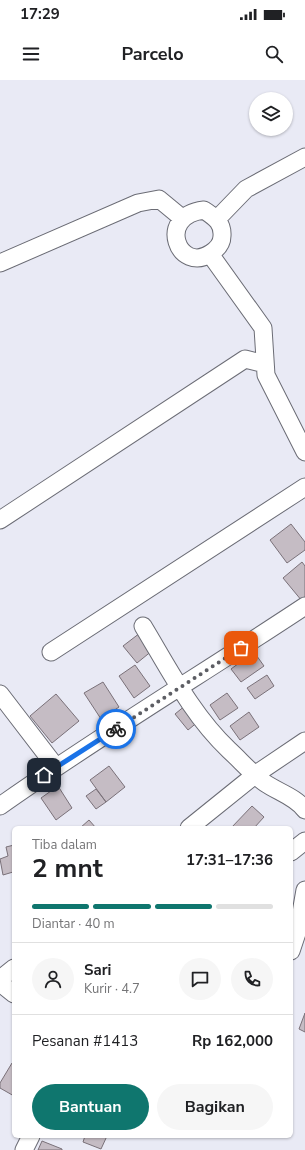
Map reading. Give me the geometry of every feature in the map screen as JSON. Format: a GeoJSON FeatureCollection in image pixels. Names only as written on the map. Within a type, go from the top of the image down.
{"type":"FeatureCollection","features":[{"type":"Feature","properties":{"kind":"street"},"geometry":{"type":"LineString","coordinates":[[217,219],[246,189],[305,157]]}},
{"type":"Feature","properties":{"kind":"street"},"geometry":{"type":"LineString","coordinates":[[0,263],[138,203],[159,199],[182,218]]}},
{"type":"Feature","properties":{"kind":"street"},"geometry":{"type":"LineString","coordinates":[[204,210],[217,219],[223,229],[222,242],[210,254],[203,258],[189,257],[180,249],[176,240],[176,227],[182,218],[192,211],[204,210]]}},
{"type":"Feature","properties":{"kind":"street"},"geometry":{"type":"LineString","coordinates":[[210,254],[263,328],[266,374],[305,452]]}},
{"type":"Feature","properties":{"kind":"street"},"geometry":{"type":"LineString","coordinates":[[0,520],[245,359],[265,364]]}},
{"type":"Feature","properties":{"kind":"street"},"geometry":{"type":"LineString","coordinates":[[51,652],[305,487]]}},
{"type":"Feature","properties":{"kind":"street"},"geometry":{"type":"LineString","coordinates":[[0,806],[56,767],[305,606]]}},
{"type":"Feature","properties":{"kind":"street"},"geometry":{"type":"LineString","coordinates":[[143,626],[190,706],[228,749],[264,782],[300,804],[305,810]]}},
{"type":"Feature","properties":{"kind":"street"},"geometry":{"type":"LineString","coordinates":[[0,694],[56,767]]}},
{"type":"Feature","properties":{"kind":"street"},"geometry":{"type":"LineString","coordinates":[[191,826],[256,774],[305,741]]}},
{"type":"Feature","properties":{"kind":"street"},"geometry":{"type":"LineString","coordinates":[[293,850],[305,841]]}},
{"type":"Feature","properties":{"kind":"street"},"geometry":{"type":"LineString","coordinates":[[296,953],[298,930],[305,890]]}},
{"type":"Feature","properties":{"kind":"street"},"geometry":{"type":"LineString","coordinates":[[0,980],[12,970]]}},
{"type":"Feature","properties":{"kind":"street"},"geometry":{"type":"LineString","coordinates":[[0,983],[12,992]]}},
{"type":"Feature","properties":{"kind":"street"},"geometry":{"type":"LineString","coordinates":[[24,1150],[30,1138]]}},
{"type":"Feature","properties":{"kind":"building"},"geometry":{"type":"Polygon","coordinates":[[[291,524],[305,542],[305,550],[287,563],[270,540],[291,524]]]}},
{"type":"Feature","properties":{"kind":"building"},"geometry":{"type":"Polygon","coordinates":[[[302,562],[305,566],[305,598],[302,601],[283,578],[302,562]]]}},
{"type":"Feature","properties":{"kind":"building"},"geometry":{"type":"Polygon","coordinates":[[[140,633],[153,650],[137,663],[123,646],[140,633]]]}},
{"type":"Feature","properties":{"kind":"building"},"geometry":{"type":"Polygon","coordinates":[[[254,652],[264,666],[241,682],[231,669],[254,652]]]}},
{"type":"Feature","properties":{"kind":"building"},"geometry":{"type":"Polygon","coordinates":[[[135,665],[150,686],[134,698],[119,676],[135,665]]]}},
{"type":"Feature","properties":{"kind":"building"},"geometry":{"type":"Polygon","coordinates":[[[267,675],[274,686],[255,699],[247,688],[267,675]]]}},
{"type":"Feature","properties":{"kind":"building"},"geometry":{"type":"Polygon","coordinates":[[[103,682],[119,707],[101,719],[84,693],[103,682]]]}},
{"type":"Feature","properties":{"kind":"building"},"geometry":{"type":"Polygon","coordinates":[[[227,693],[238,708],[220,720],[210,705],[227,693]]]}},
{"type":"Feature","properties":{"kind":"building"},"geometry":{"type":"Polygon","coordinates":[[[56,694],[79,721],[52,743],[30,716],[56,694]]]}},
{"type":"Feature","properties":{"kind":"building"},"geometry":{"type":"Polygon","coordinates":[[[186,705],[199,721],[188,730],[175,714],[186,705]]]}},
{"type":"Feature","properties":{"kind":"building"},"geometry":{"type":"Polygon","coordinates":[[[249,712],[259,727],[240,740],[230,726],[249,712]]]}},
{"type":"Feature","properties":{"kind":"building"},"geometry":{"type":"Polygon","coordinates":[[[109,766],[125,787],[106,802],[90,780],[109,766]]]}},
{"type":"Feature","properties":{"kind":"building"},"geometry":{"type":"Polygon","coordinates":[[[58,786],[72,808],[56,820],[41,798],[58,786]]]}},
{"type":"Feature","properties":{"kind":"building"},"geometry":{"type":"Polygon","coordinates":[[[96,789],[106,802],[96,809],[86,796],[96,789]]]}},
{"type":"Feature","properties":{"kind":"building"},"geometry":{"type":"Polygon","coordinates":[[[252,806],[264,817],[256,826],[233,826],[252,806]]]}},
{"type":"Feature","properties":{"kind":"building"},"geometry":{"type":"Polygon","coordinates":[[[89,820],[94,826],[82,826],[89,820]]]}},
{"type":"Feature","properties":{"kind":"building"},"geometry":{"type":"Polygon","coordinates":[[[12,846],[12,872],[3,875],[0,859],[8,856],[6,847],[12,846]]]}},
{"type":"Feature","properties":{"kind":"building"},"geometry":{"type":"Polygon","coordinates":[[[305,1013],[305,1032],[299,1029],[305,1013]]]}},
{"type":"Feature","properties":{"kind":"building"},"geometry":{"type":"Polygon","coordinates":[[[12,1063],[12,1095],[0,1088],[0,1083],[12,1063]]]}},
{"type":"Feature","properties":{"kind":"building"},"geometry":{"type":"Polygon","coordinates":[[[84,1138],[106,1138],[101,1149],[83,1142],[84,1138]]]}},
{"type":"Feature","properties":{"kind":"building"},"geometry":{"type":"Polygon","coordinates":[[[42,1141],[62,1149],[62,1150],[38,1150],[42,1141]]]}},
{"type":"Feature","properties":{"kind":"way so far"},"geometry":{"type":"LineString","coordinates":[[116,729],[241,648]]}},
{"type":"Feature","properties":{"kind":"route"},"geometry":{"type":"LineString","coordinates":[[44,775],[116,729]]}}]}
